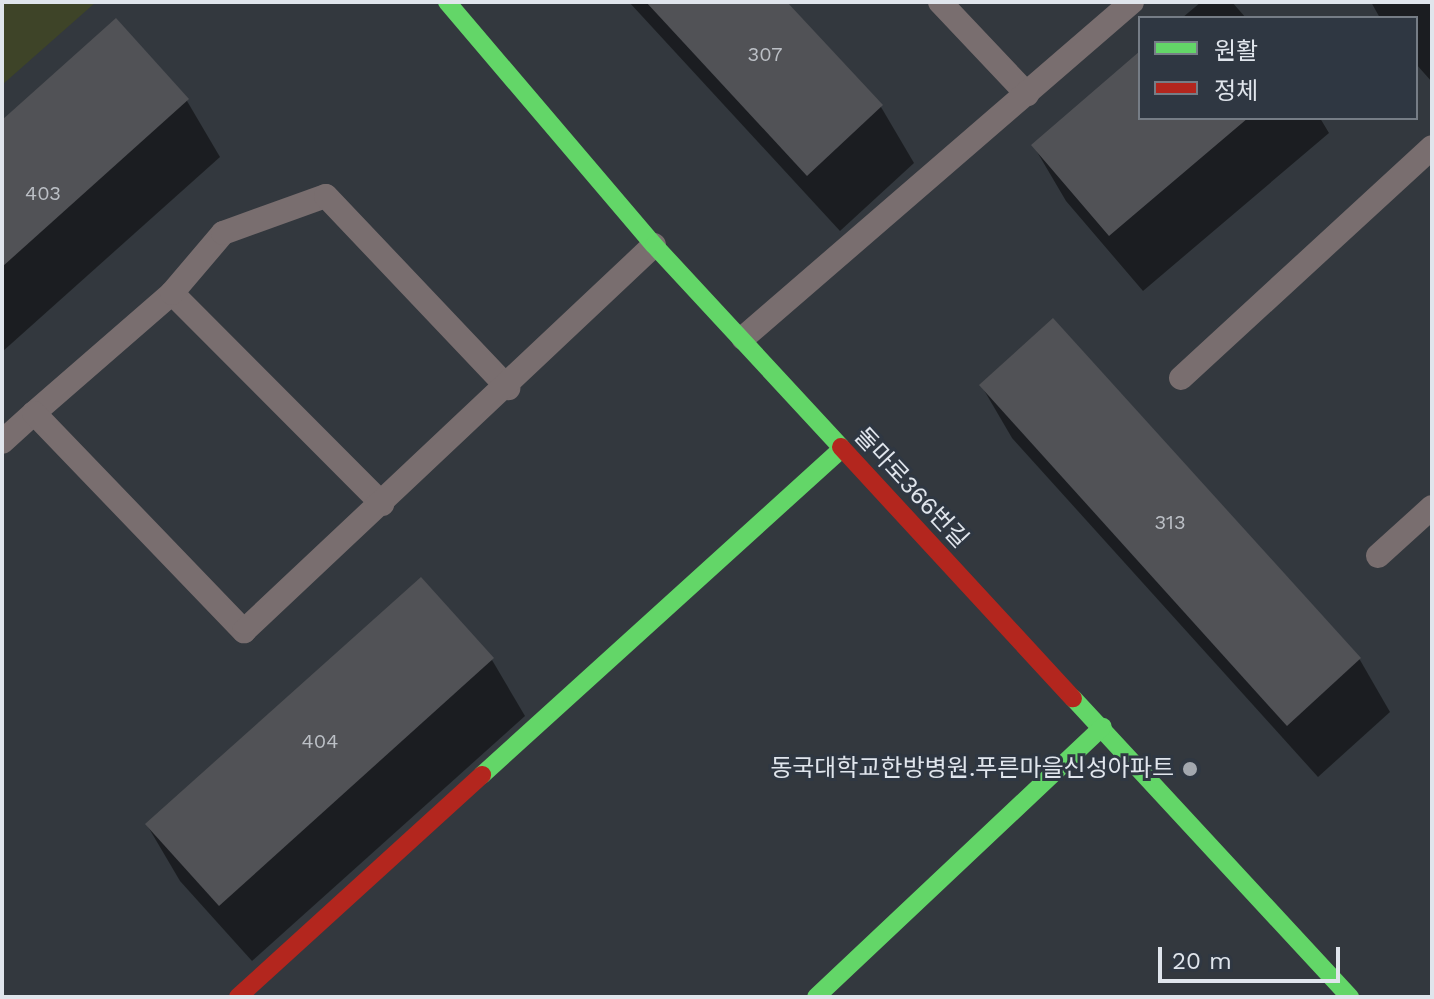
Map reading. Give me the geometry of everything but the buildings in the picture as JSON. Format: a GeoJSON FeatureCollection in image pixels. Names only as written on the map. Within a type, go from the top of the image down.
{"type":"FeatureCollection","features":[{"type":"Feature","properties":{"kind":"street","name":"돌마로366번길"},"geometry":{"type":"LineString","coordinates":[[447,2],[654,245],[1350,997]]}},
{"type":"Feature","properties":{"kind":"street"},"geometry":{"type":"LineString","coordinates":[[238,997],[841,449]]}},
{"type":"Feature","properties":{"kind":"street"},"geometry":{"type":"LineString","coordinates":[[816,997],[1103,727]]}},
{"type":"Feature","properties":{"kind":"lane"},"geometry":{"type":"LineString","coordinates":[[940,2],[1027,94]]}},
{"type":"Feature","properties":{"kind":"lane"},"geometry":{"type":"LineString","coordinates":[[743,338],[1132,2]]}},
{"type":"Feature","properties":{"kind":"lane"},"geometry":{"type":"LineString","coordinates":[[1181,378],[1432,147]]}},
{"type":"Feature","properties":{"kind":"lane"},"geometry":{"type":"LineString","coordinates":[[2,442],[172,293],[223,233],[326,196],[508,388]]}},
{"type":"Feature","properties":{"kind":"lane"},"geometry":{"type":"LineString","coordinates":[[34,413],[244,631],[508,388],[654,245]]}},
{"type":"Feature","properties":{"kind":"lane"},"geometry":{"type":"LineString","coordinates":[[172,293],[382,504]]}},
{"type":"Feature","properties":{"kind":"lane"},"geometry":{"type":"LineString","coordinates":[[1378,556],[1432,507]]}},
{"type":"Feature","properties":{"kind":"green space"},"geometry":{"type":"Polygon","coordinates":[[[2,2],[96,2],[2,85],[2,2]]]}},
{"type":"Feature","properties":{"kind":"traffic: fast"},"geometry":{"type":"LineString","coordinates":[[447,2],[654,245],[841,447]]}},
{"type":"Feature","properties":{"kind":"traffic: fast"},"geometry":{"type":"LineString","coordinates":[[482,775],[841,449]]}},
{"type":"Feature","properties":{"kind":"traffic: fast"},"geometry":{"type":"LineString","coordinates":[[1073,698],[1350,997]]}},
{"type":"Feature","properties":{"kind":"traffic: fast"},"geometry":{"type":"LineString","coordinates":[[816,997],[1103,727]]}},
{"type":"Feature","properties":{"kind":"traffic: jam"},"geometry":{"type":"LineString","coordinates":[[841,447],[1073,698]]}},
{"type":"Feature","properties":{"kind":"traffic: jam"},"geometry":{"type":"LineString","coordinates":[[238,997],[482,775]]}},
{"type":"Feature","properties":{"kind":"place","name":"동국대학교한방병원.푸른마을신성아파트"},"geometry":{"type":"Point","coordinates":[1190,769]}}]}
